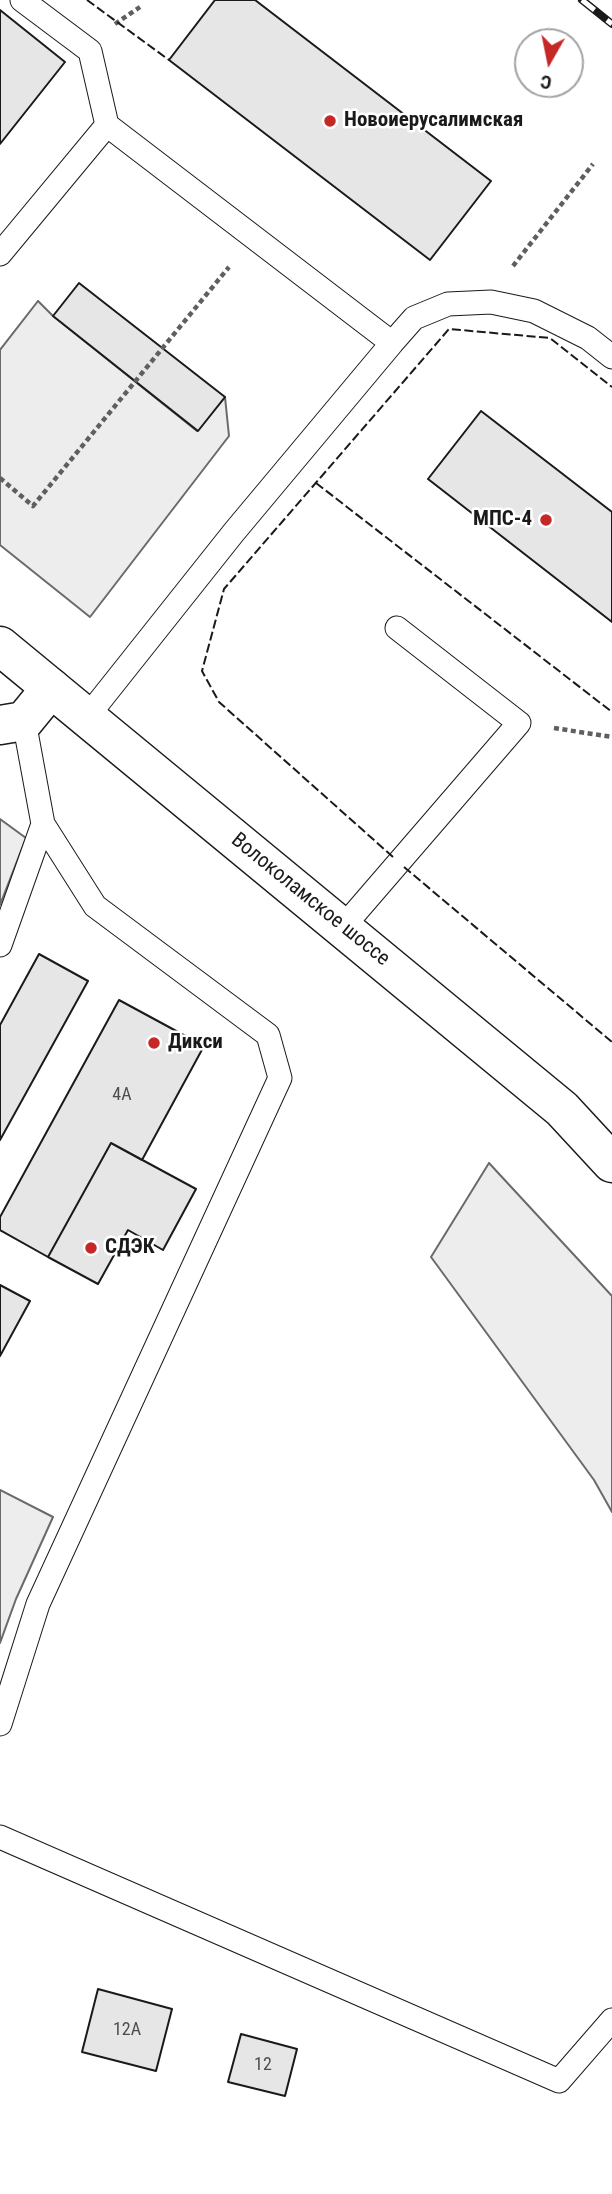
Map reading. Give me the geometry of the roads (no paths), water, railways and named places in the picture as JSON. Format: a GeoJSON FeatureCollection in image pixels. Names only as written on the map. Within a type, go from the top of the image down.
{"type":"FeatureCollection","features":[{"type":"Feature","properties":{"kind":"main road","name":"Волоколамское шоссе"},"geometry":{"type":"LineString","coordinates":[[0,646],[562,1109],[612,1163]]}},
{"type":"Feature","properties":{"kind":"main road"},"geometry":{"type":"LineString","coordinates":[[12,723],[51,688]]}},
{"type":"Feature","properties":{"kind":"lane"},"geometry":{"type":"LineString","coordinates":[[22,0],[90,51],[107,125],[392,343]]}},
{"type":"Feature","properties":{"kind":"lane"},"geometry":{"type":"LineString","coordinates":[[0,254],[107,125]]}},
{"type":"Feature","properties":{"kind":"lane"},"geometry":{"type":"LineString","coordinates":[[87,717],[234,532],[414,318],[448,304],[491,302],[534,311],[588,338],[612,356]]}},
{"type":"Feature","properties":{"kind":"lane"},"geometry":{"type":"LineString","coordinates":[[343,927],[519,723],[397,628]]}},
{"type":"Feature","properties":{"kind":"lane"},"geometry":{"type":"LineString","coordinates":[[0,1724],[38,1604],[280,1078],[268,1035],[94,906],[43,824],[12,723]]}},
{"type":"Feature","properties":{"kind":"lane"},"geometry":{"type":"LineString","coordinates":[[0,945],[43,824]]}},
{"type":"Feature","properties":{"kind":"lane"},"geometry":{"type":"LineString","coordinates":[[0,1837],[559,2081],[612,2020]]}},
{"type":"Feature","properties":{"kind":"railway"},"geometry":{"type":"LineString","coordinates":[[582,0],[612,24]]}},
{"type":"Feature","properties":{"kind":"place","name":"Новоиерусалимская"},"geometry":{"type":"Point","coordinates":[330,121]}},
{"type":"Feature","properties":{"kind":"place","name":"МПС-4"},"geometry":{"type":"Point","coordinates":[546,520]}},
{"type":"Feature","properties":{"kind":"place","name":"Дикси"},"geometry":{"type":"Point","coordinates":[154,1043]}},
{"type":"Feature","properties":{"kind":"place","name":"СДЭК"},"geometry":{"type":"Point","coordinates":[91,1248]}}]}
